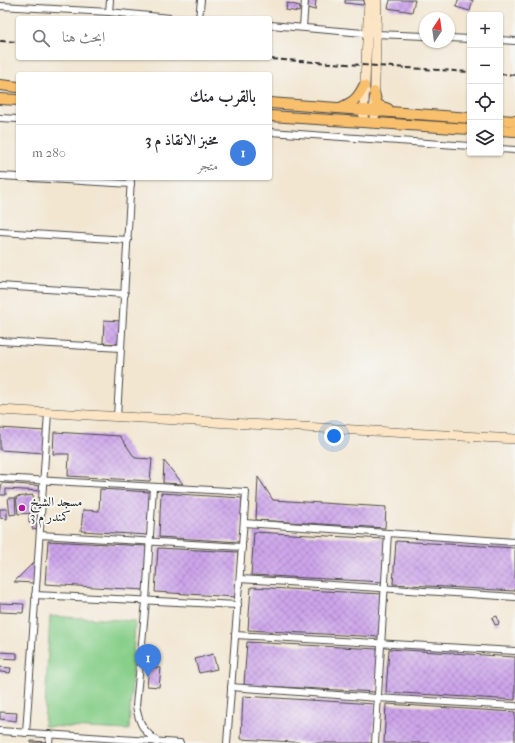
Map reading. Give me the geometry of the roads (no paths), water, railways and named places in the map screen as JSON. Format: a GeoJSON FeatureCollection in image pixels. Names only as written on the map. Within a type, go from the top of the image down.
{"type":"FeatureCollection","features":[{"type":"Feature","properties":{"kind":"main road"},"geometry":{"type":"LineString","coordinates":[[0,86],[16,87]]}},
{"type":"Feature","properties":{"kind":"main road"},"geometry":{"type":"LineString","coordinates":[[341,107],[351,103],[359,96],[364,86]]}},
{"type":"Feature","properties":{"kind":"main road"},"geometry":{"type":"LineString","coordinates":[[374,92],[377,105],[401,113]]}},
{"type":"Feature","properties":{"kind":"main road"},"geometry":{"type":"LineString","coordinates":[[0,99],[16,100]]}},
{"type":"Feature","properties":{"kind":"main road"},"geometry":{"type":"LineString","coordinates":[[272,103],[341,107],[467,118]]}},
{"type":"Feature","properties":{"kind":"main road"},"geometry":{"type":"LineString","coordinates":[[272,116],[467,129]]}},
{"type":"Feature","properties":{"kind":"main road"},"geometry":{"type":"LineString","coordinates":[[503,120],[515,120]]}},
{"type":"Feature","properties":{"kind":"main road"},"geometry":{"type":"LineString","coordinates":[[503,130],[515,131]]}},
{"type":"Feature","properties":{"kind":"street"},"geometry":{"type":"LineString","coordinates":[[109,12],[110,0]]}},
{"type":"Feature","properties":{"kind":"street"},"geometry":{"type":"LineString","coordinates":[[199,16],[201,0]]}},
{"type":"Feature","properties":{"kind":"street"},"geometry":{"type":"LineString","coordinates":[[303,27],[305,0]]}},
{"type":"Feature","properties":{"kind":"street"},"geometry":{"type":"LineString","coordinates":[[369,0],[374,92],[374,123]]}},
{"type":"Feature","properties":{"kind":"street"},"geometry":{"type":"LineString","coordinates":[[363,122],[364,86],[377,0]]}},
{"type":"Feature","properties":{"kind":"street"},"geometry":{"type":"LineString","coordinates":[[0,6],[109,12],[150,16]]}},
{"type":"Feature","properties":{"kind":"street"},"geometry":{"type":"LineString","coordinates":[[272,25],[371,34],[419,36]]}},
{"type":"Feature","properties":{"kind":"street"},"geometry":{"type":"LineString","coordinates":[[455,38],[467,38]]}},
{"type":"Feature","properties":{"kind":"street"},"geometry":{"type":"LineString","coordinates":[[503,40],[515,41]]}},
{"type":"Feature","properties":{"kind":"street"},"geometry":{"type":"LineString","coordinates":[[0,118],[16,119]]}},
{"type":"Feature","properties":{"kind":"street"},"geometry":{"type":"LineString","coordinates":[[272,132],[467,146]]}},
{"type":"Feature","properties":{"kind":"street"},"geometry":{"type":"LineString","coordinates":[[503,149],[515,150]]}},
{"type":"Feature","properties":{"kind":"street"},"geometry":{"type":"LineString","coordinates":[[0,176],[16,177]]}},
{"type":"Feature","properties":{"kind":"street"},"geometry":{"type":"LineString","coordinates":[[98,180],[131,181],[117,417]]}},
{"type":"Feature","properties":{"kind":"street"},"geometry":{"type":"LineString","coordinates":[[0,232],[128,240]]}},
{"type":"Feature","properties":{"kind":"street"},"geometry":{"type":"LineString","coordinates":[[0,286],[125,294]]}},
{"type":"Feature","properties":{"kind":"street"},"geometry":{"type":"LineString","coordinates":[[0,341],[121,348]]}},
{"type":"Feature","properties":{"kind":"street"},"geometry":{"type":"LineString","coordinates":[[0,410],[515,439]]}},
{"type":"Feature","properties":{"kind":"street"},"geometry":{"type":"LineString","coordinates":[[26,732],[48,413]]}},
{"type":"Feature","properties":{"kind":"street"},"geometry":{"type":"LineString","coordinates":[[0,478],[246,492],[226,743]]}},
{"type":"Feature","properties":{"kind":"street"},"geometry":{"type":"LineString","coordinates":[[153,487],[146,601],[136,706],[142,728],[157,742]]}},
{"type":"Feature","properties":{"kind":"street"},"geometry":{"type":"LineString","coordinates":[[244,523],[515,542]]}},
{"type":"Feature","properties":{"kind":"street"},"geometry":{"type":"LineString","coordinates":[[375,743],[388,533]]}},
{"type":"Feature","properties":{"kind":"street"},"geometry":{"type":"LineString","coordinates":[[40,535],[242,547]]}},
{"type":"Feature","properties":{"kind":"street"},"geometry":{"type":"LineString","coordinates":[[240,579],[515,596]]}},
{"type":"Feature","properties":{"kind":"street"},"geometry":{"type":"LineString","coordinates":[[35,595],[238,605]]}},
{"type":"Feature","properties":{"kind":"street"},"geometry":{"type":"LineString","coordinates":[[235,635],[515,652]]}},
{"type":"Feature","properties":{"kind":"street"},"geometry":{"type":"LineString","coordinates":[[231,687],[515,706]]}},
{"type":"Feature","properties":{"kind":"street"},"geometry":{"type":"LineString","coordinates":[[0,731],[180,743]]}},
{"type":"Feature","properties":{"kind":"street"},"geometry":{"type":"LineString","coordinates":[[49,743],[50,734]]}},
{"type":"Feature","properties":{"kind":"railway"},"geometry":{"type":"LineString","coordinates":[[0,41],[16,42]]}},
{"type":"Feature","properties":{"kind":"railway"},"geometry":{"type":"LineString","coordinates":[[272,59],[467,72]]}},
{"type":"Feature","properties":{"kind":"railway"},"geometry":{"type":"LineString","coordinates":[[503,74],[515,75]]}},
{"type":"Feature","properties":{"kind":"place","name":"مسجد الشيخ كمندر م 3"},"geometry":{"type":"Point","coordinates":[22,508]}},
{"type":"Feature","properties":{"kind":"place","name":"مخبز الانقاذ م 3"},"geometry":{"type":"Point","coordinates":[148,677]}}]}
